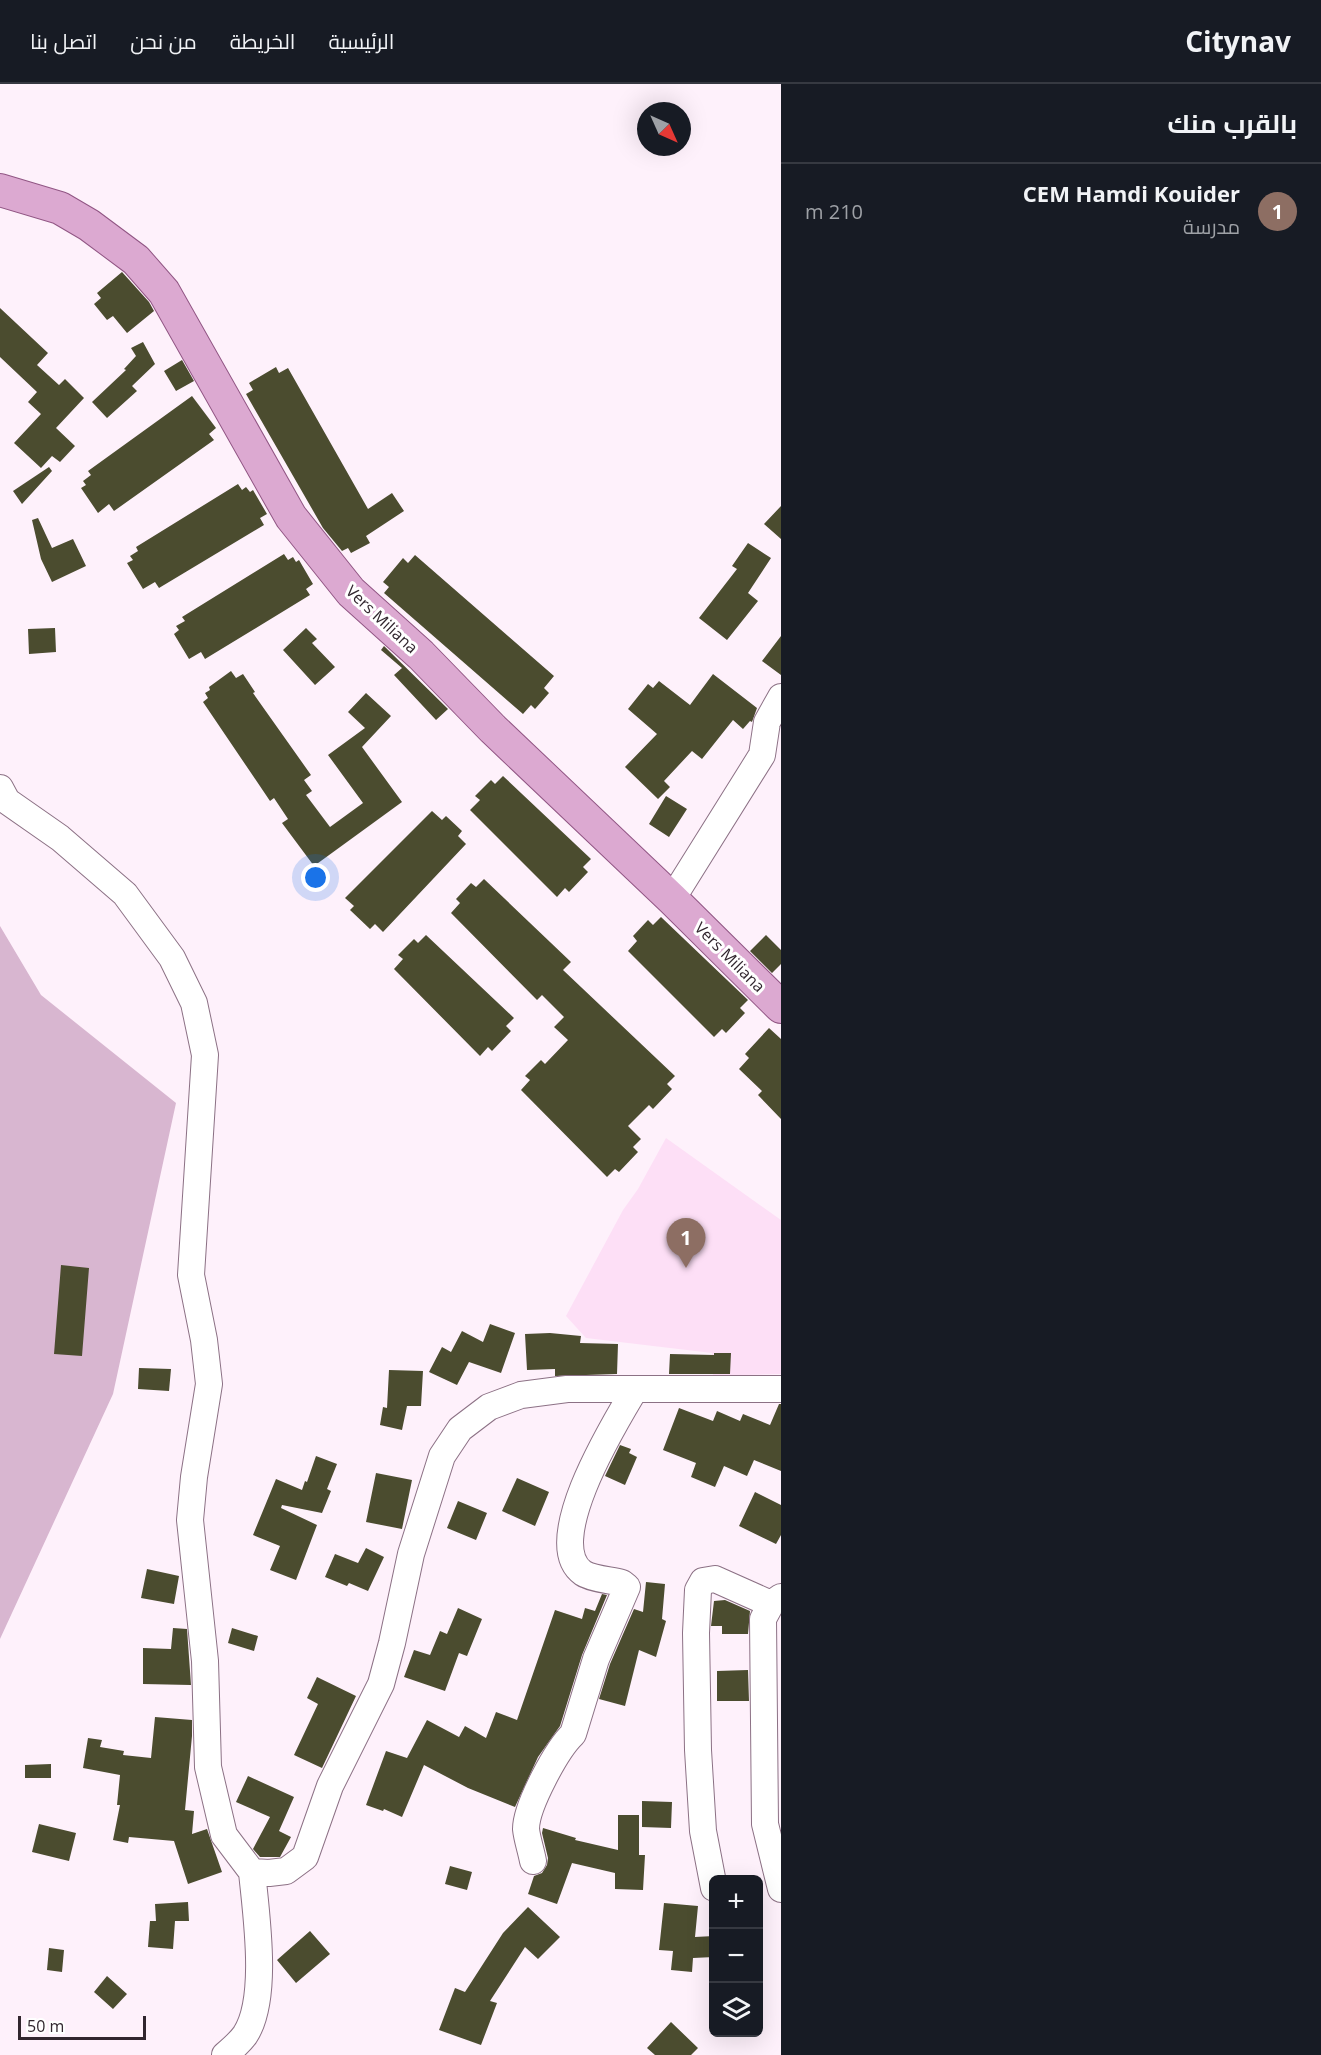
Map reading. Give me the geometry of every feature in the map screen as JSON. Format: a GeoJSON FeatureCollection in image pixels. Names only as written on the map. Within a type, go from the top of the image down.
{"type":"FeatureCollection","features":[{"type":"Feature","properties":{"kind":"main road","name":"Vers Miliana"},"geometry":{"type":"LineString","coordinates":[[0,190],[60,208],[89,225],[136,260],[164,292],[291,517],[351,592],[422,655],[494,729],[781,1007]]}},
{"type":"Feature","properties":{"kind":"street"},"geometry":{"type":"LineString","coordinates":[[672,899],[762,755],[767,722],[781,697]]}},
{"type":"Feature","properties":{"kind":"street"},"geometry":{"type":"LineString","coordinates":[[0,788],[7,801],[60,838],[125,894],[172,958],[194,1003],[205,1055],[191,1275],[204,1340],[209,1384],[194,1477],[190,1520],[205,1661],[208,1767],[224,1835],[252,1872],[260,1972],[254,2011],[245,2035],[225,2055]]}},
{"type":"Feature","properties":{"kind":"street"},"geometry":{"type":"LineString","coordinates":[[252,1872],[286,1872],[304,1857],[330,1786],[381,1684],[411,1554],[442,1456],[460,1429],[489,1407],[521,1395],[567,1389],[781,1389]]}},
{"type":"Feature","properties":{"kind":"street"},"geometry":{"type":"LineString","coordinates":[[533,1861],[526,1827],[534,1801],[543,1777],[548,1773],[564,1743],[573,1734],[596,1659],[627,1587],[622,1583],[584,1574],[578,1568],[571,1552],[569,1529],[596,1457],[634,1389]]}},
{"type":"Feature","properties":{"kind":"street"},"geometry":{"type":"LineString","coordinates":[[712,1875],[704,1831],[698,1750],[696,1633],[698,1590],[703,1581],[715,1579],[776,1600],[763,1619],[763,1780],[765,1824],[781,1889]]}},
{"type":"Feature","properties":{"kind":"shaded area"},"geometry":{"type":"Polygon","coordinates":[[[0,926],[41,995],[176,1103],[113,1394],[0,1639],[0,926]]]}},
{"type":"Feature","properties":{"kind":"shaded area"},"geometry":{"type":"Polygon","coordinates":[[[666,1138],[781,1220],[781,1374],[713,1376],[712,1353],[586,1338],[566,1316],[623,1210],[638,1189],[666,1138]]]}},
{"type":"Feature","properties":{"kind":"building"},"geometry":{"type":"Polygon","coordinates":[[[122,272],[149,302],[154,311],[127,333],[113,316],[107,320],[94,304],[101,298],[97,293],[122,272]]]}},
{"type":"Feature","properties":{"kind":"building"},"geometry":{"type":"Polygon","coordinates":[[[0,308],[48,353],[37,365],[59,385],[65,379],[84,398],[56,428],[75,446],[60,462],[52,456],[41,468],[14,443],[41,414],[28,402],[37,392],[0,357],[0,308]]]}},
{"type":"Feature","properties":{"kind":"building"},"geometry":{"type":"Polygon","coordinates":[[[143,342],[155,364],[132,386],[137,391],[107,418],[92,402],[126,370],[124,369],[136,356],[131,348],[143,342]]]}},
{"type":"Feature","properties":{"kind":"building"},"geometry":{"type":"Polygon","coordinates":[[[182,360],[194,381],[176,391],[164,371],[182,360]]]}},
{"type":"Feature","properties":{"kind":"building"},"geometry":{"type":"Polygon","coordinates":[[[276,367],[279,373],[288,368],[368,509],[392,493],[404,511],[366,536],[370,543],[351,553],[348,548],[342,551],[323,528],[246,394],[253,390],[249,383],[276,367]]]}},
{"type":"Feature","properties":{"kind":"building"},"geometry":{"type":"Polygon","coordinates":[[[192,396],[216,428],[209,434],[214,440],[114,511],[109,504],[98,513],[81,488],[86,485],[83,481],[91,475],[88,471],[192,396]]]}},
{"type":"Feature","properties":{"kind":"building"},"geometry":{"type":"Polygon","coordinates":[[[49,467],[52,471],[22,504],[13,491],[49,467]]]}},
{"type":"Feature","properties":{"kind":"building"},"geometry":{"type":"Polygon","coordinates":[[[238,484],[242,490],[246,487],[250,492],[253,490],[267,514],[260,518],[264,525],[159,588],[155,582],[143,589],[127,563],[133,560],[130,556],[138,551],[136,547],[238,484]]]}},
{"type":"Feature","properties":{"kind":"building"},"geometry":{"type":"Polygon","coordinates":[[[781,506],[781,539],[764,524],[781,506]]]}},
{"type":"Feature","properties":{"kind":"building"},"geometry":{"type":"Polygon","coordinates":[[[38,518],[52,548],[73,539],[86,566],[52,582],[41,559],[32,520],[38,518]]]}},
{"type":"Feature","properties":{"kind":"building"},"geometry":{"type":"Polygon","coordinates":[[[748,543],[771,558],[748,593],[758,601],[727,640],[699,618],[737,569],[732,566],[748,543]]]}},
{"type":"Feature","properties":{"kind":"building"},"geometry":{"type":"Polygon","coordinates":[[[284,554],[288,560],[293,557],[296,562],[299,560],[313,584],[306,589],[310,595],[205,659],[201,652],[189,659],[174,634],[179,630],[176,626],[185,621],[182,617],[284,554]]]}},
{"type":"Feature","properties":{"kind":"building"},"geometry":{"type":"Polygon","coordinates":[[[415,555],[554,676],[544,688],[549,693],[535,709],[531,705],[523,714],[384,593],[389,587],[383,582],[403,558],[408,563],[415,555]]]}},
{"type":"Feature","properties":{"kind":"building"},"geometry":{"type":"Polygon","coordinates":[[[55,628],[56,652],[29,654],[28,629],[55,628]]]}},
{"type":"Feature","properties":{"kind":"building"},"geometry":{"type":"Polygon","coordinates":[[[306,628],[317,639],[312,643],[335,667],[315,685],[283,650],[306,628]]]}},
{"type":"Feature","properties":{"kind":"building"},"geometry":{"type":"Polygon","coordinates":[[[781,636],[781,675],[762,661],[781,636]]]}},
{"type":"Feature","properties":{"kind":"building"},"geometry":{"type":"Polygon","coordinates":[[[384,646],[448,709],[436,720],[394,675],[402,668],[381,650],[384,646]]]}},
{"type":"Feature","properties":{"kind":"building"},"geometry":{"type":"Polygon","coordinates":[[[231,671],[236,678],[243,674],[255,692],[253,693],[311,775],[304,780],[312,791],[306,795],[330,827],[363,803],[328,755],[365,728],[348,712],[366,693],[391,716],[362,747],[402,802],[314,866],[282,823],[288,819],[274,798],[270,801],[203,702],[208,698],[205,693],[210,690],[209,687],[231,671]]]}},
{"type":"Feature","properties":{"kind":"building"},"geometry":{"type":"Polygon","coordinates":[[[713,674],[757,708],[752,722],[750,721],[743,729],[733,720],[702,759],[692,751],[664,781],[670,787],[658,799],[625,767],[657,734],[628,709],[648,684],[653,688],[659,681],[690,705],[713,674]]]}},
{"type":"Feature","properties":{"kind":"building"},"geometry":{"type":"Polygon","coordinates":[[[503,776],[591,859],[583,867],[588,872],[569,892],[565,888],[557,897],[470,810],[480,800],[475,796],[491,780],[495,784],[503,776]]]}},
{"type":"Feature","properties":{"kind":"building"},"geometry":{"type":"Polygon","coordinates":[[[666,796],[687,809],[669,837],[649,824],[666,796]]]}},
{"type":"Feature","properties":{"kind":"building"},"geometry":{"type":"Polygon","coordinates":[[[432,811],[442,820],[446,816],[462,831],[458,836],[466,844],[383,932],[375,924],[370,929],[350,910],[354,906],[345,898],[432,811]]]}},
{"type":"Feature","properties":{"kind":"building"},"geometry":{"type":"Polygon","coordinates":[[[484,879],[571,962],[563,970],[675,1076],[667,1084],[672,1089],[653,1109],[649,1105],[628,1126],[641,1139],[633,1147],[638,1152],[619,1172],[615,1169],[607,1177],[521,1090],[530,1080],[525,1076],[541,1060],[545,1064],[568,1040],[554,1027],[564,1017],[542,995],[537,1000],[451,913],[460,903],[456,899],[471,883],[476,887],[484,879]]]}},
{"type":"Feature","properties":{"kind":"building"},"geometry":{"type":"Polygon","coordinates":[[[661,917],[748,1000],[740,1008],[745,1013],[726,1033],[722,1029],[714,1037],[628,951],[637,941],[633,936],[648,920],[653,925],[661,917]]]}},
{"type":"Feature","properties":{"kind":"building"},"geometry":{"type":"Polygon","coordinates":[[[426,935],[514,1018],[506,1026],[511,1031],[492,1051],[488,1047],[480,1056],[394,969],[403,959],[398,955],[414,939],[418,943],[426,935]]]}},
{"type":"Feature","properties":{"kind":"building"},"geometry":{"type":"Polygon","coordinates":[[[766,935],[781,950],[781,964],[772,973],[750,951],[766,935]]]}},
{"type":"Feature","properties":{"kind":"building"},"geometry":{"type":"Polygon","coordinates":[[[769,1028],[781,1039],[781,1119],[758,1095],[762,1091],[739,1069],[749,1058],[745,1054],[769,1028]]]}},
{"type":"Feature","properties":{"kind":"building"},"geometry":{"type":"Polygon","coordinates":[[[61,1265],[89,1268],[82,1356],[54,1354],[61,1265]]]}},
{"type":"Feature","properties":{"kind":"building"},"geometry":{"type":"Polygon","coordinates":[[[490,1324],[515,1333],[501,1373],[469,1362],[457,1385],[429,1372],[442,1347],[451,1352],[462,1331],[483,1342],[490,1324]]]}},
{"type":"Feature","properties":{"kind":"building"},"geometry":{"type":"Polygon","coordinates":[[[550,1333],[581,1336],[580,1343],[618,1344],[617,1374],[555,1376],[555,1369],[527,1370],[525,1334],[550,1333]]]}},
{"type":"Feature","properties":{"kind":"building"},"geometry":{"type":"Polygon","coordinates":[[[714,1353],[731,1353],[730,1374],[669,1374],[670,1354],[714,1355],[714,1353]]]}},
{"type":"Feature","properties":{"kind":"building"},"geometry":{"type":"Polygon","coordinates":[[[139,1368],[171,1369],[169,1391],[138,1389],[139,1368]]]}},
{"type":"Feature","properties":{"kind":"building"},"geometry":{"type":"Polygon","coordinates":[[[389,1370],[423,1371],[421,1406],[407,1406],[402,1430],[380,1425],[383,1407],[387,1408],[389,1370]]]}},
{"type":"Feature","properties":{"kind":"building"},"geometry":{"type":"Polygon","coordinates":[[[781,1404],[781,1471],[754,1460],[747,1476],[724,1466],[715,1487],[691,1477],[696,1463],[663,1450],[679,1408],[713,1421],[717,1411],[740,1421],[743,1414],[770,1425],[781,1404]]]}},
{"type":"Feature","properties":{"kind":"building"},"geometry":{"type":"Polygon","coordinates":[[[620,1445],[631,1449],[629,1453],[637,1457],[625,1485],[605,1476],[620,1445]]]}},
{"type":"Feature","properties":{"kind":"building"},"geometry":{"type":"Polygon","coordinates":[[[316,1456],[337,1464],[327,1489],[331,1491],[322,1513],[282,1505],[281,1508],[317,1525],[296,1580],[270,1570],[280,1546],[253,1535],[276,1479],[302,1490],[316,1456]]]}},
{"type":"Feature","properties":{"kind":"building"},"geometry":{"type":"Polygon","coordinates":[[[376,1473],[412,1480],[402,1529],[366,1522],[376,1473]]]}},
{"type":"Feature","properties":{"kind":"building"},"geometry":{"type":"Polygon","coordinates":[[[517,1478],[549,1492],[535,1526],[502,1511],[517,1478]]]}},
{"type":"Feature","properties":{"kind":"building"},"geometry":{"type":"Polygon","coordinates":[[[755,1492],[781,1505],[781,1535],[776,1544],[739,1526],[755,1492]]]}},
{"type":"Feature","properties":{"kind":"building"},"geometry":{"type":"Polygon","coordinates":[[[458,1501],[487,1513],[476,1540],[447,1528],[458,1501]]]}},
{"type":"Feature","properties":{"kind":"building"},"geometry":{"type":"Polygon","coordinates":[[[366,1548],[384,1557],[368,1591],[325,1577],[335,1554],[358,1563],[366,1548]]]}},
{"type":"Feature","properties":{"kind":"building"},"geometry":{"type":"Polygon","coordinates":[[[147,1569],[179,1576],[174,1604],[141,1598],[147,1569]]]}},
{"type":"Feature","properties":{"kind":"building"},"geometry":{"type":"Polygon","coordinates":[[[646,1582],[665,1584],[662,1619],[666,1621],[656,1657],[639,1650],[625,1706],[599,1699],[610,1664],[634,1609],[643,1612],[646,1582]]]}},
{"type":"Feature","properties":{"kind":"building"},"geometry":{"type":"Polygon","coordinates":[[[602,1594],[607,1595],[582,1655],[560,1726],[538,1757],[515,1807],[468,1788],[424,1765],[402,1817],[384,1809],[383,1811],[366,1805],[386,1751],[407,1758],[427,1720],[459,1737],[465,1726],[486,1738],[496,1712],[517,1720],[555,1610],[582,1619],[585,1608],[595,1611],[602,1594]]]}},
{"type":"Feature","properties":{"kind":"building"},"geometry":{"type":"Polygon","coordinates":[[[725,1600],[750,1611],[748,1634],[722,1634],[722,1626],[711,1626],[714,1601],[725,1600]]]}},
{"type":"Feature","properties":{"kind":"building"},"geometry":{"type":"Polygon","coordinates":[[[458,1608],[482,1619],[467,1656],[459,1653],[445,1691],[404,1677],[414,1650],[430,1655],[440,1631],[447,1634],[458,1608]]]}},
{"type":"Feature","properties":{"kind":"building"},"geometry":{"type":"Polygon","coordinates":[[[173,1628],[187,1629],[191,1685],[143,1684],[143,1648],[171,1649],[173,1628]]]}},
{"type":"Feature","properties":{"kind":"building"},"geometry":{"type":"Polygon","coordinates":[[[232,1628],[258,1636],[254,1651],[228,1643],[232,1628]]]}},
{"type":"Feature","properties":{"kind":"building"},"geometry":{"type":"Polygon","coordinates":[[[748,1670],[749,1701],[717,1701],[717,1671],[748,1670]]]}},
{"type":"Feature","properties":{"kind":"building"},"geometry":{"type":"Polygon","coordinates":[[[317,1677],[356,1696],[322,1768],[294,1755],[318,1704],[307,1698],[317,1677]]]}},
{"type":"Feature","properties":{"kind":"building"},"geometry":{"type":"Polygon","coordinates":[[[155,1717],[192,1720],[185,1810],[194,1811],[192,1834],[207,1829],[222,1872],[188,1884],[174,1841],[129,1837],[128,1843],[113,1840],[120,1805],[117,1805],[120,1775],[83,1768],[88,1738],[102,1740],[100,1747],[124,1751],[123,1755],[151,1758],[155,1717]]]}},
{"type":"Feature","properties":{"kind":"building"},"geometry":{"type":"Polygon","coordinates":[[[51,1764],[51,1778],[25,1778],[25,1765],[51,1764]]]}},
{"type":"Feature","properties":{"kind":"building"},"geometry":{"type":"Polygon","coordinates":[[[248,1776],[294,1797],[279,1831],[291,1837],[280,1857],[260,1857],[253,1849],[270,1817],[236,1802],[248,1776]]]}},
{"type":"Feature","properties":{"kind":"building"},"geometry":{"type":"Polygon","coordinates":[[[642,1801],[672,1802],[671,1828],[642,1827],[642,1801]]]}},
{"type":"Feature","properties":{"kind":"building"},"geometry":{"type":"Polygon","coordinates":[[[618,1815],[639,1815],[639,1855],[645,1855],[643,1890],[615,1889],[615,1873],[572,1863],[557,1904],[528,1894],[534,1876],[542,1873],[547,1865],[543,1828],[576,1838],[575,1840],[618,1850],[618,1815]]]}},
{"type":"Feature","properties":{"kind":"building"},"geometry":{"type":"Polygon","coordinates":[[[39,1824],[76,1833],[69,1861],[32,1852],[39,1824]]]}},
{"type":"Feature","properties":{"kind":"building"},"geometry":{"type":"Polygon","coordinates":[[[450,1866],[472,1872],[467,1890],[445,1884],[450,1866]]]}},
{"type":"Feature","properties":{"kind":"building"},"geometry":{"type":"Polygon","coordinates":[[[188,1902],[189,1921],[175,1921],[173,1949],[148,1947],[150,1921],[156,1921],[155,1904],[188,1902]]]}},
{"type":"Feature","properties":{"kind":"building"},"geometry":{"type":"Polygon","coordinates":[[[664,1903],[698,1906],[695,1937],[709,1936],[709,1957],[693,1958],[692,1972],[671,1970],[673,1951],[659,1950],[664,1903]]]}},
{"type":"Feature","properties":{"kind":"building"},"geometry":{"type":"Polygon","coordinates":[[[528,1907],[560,1937],[538,1959],[525,1947],[490,2001],[497,2003],[481,2045],[439,2030],[455,1988],[465,1992],[503,1933],[528,1907]]]}},
{"type":"Feature","properties":{"kind":"building"},"geometry":{"type":"Polygon","coordinates":[[[310,1931],[330,1954],[296,1983],[277,1960],[310,1931]]]}},
{"type":"Feature","properties":{"kind":"building"},"geometry":{"type":"Polygon","coordinates":[[[49,1948],[64,1950],[62,1972],[47,1970],[49,1948]]]}},
{"type":"Feature","properties":{"kind":"building"},"geometry":{"type":"Polygon","coordinates":[[[107,1976],[127,1994],[113,2009],[94,1992],[107,1976]]]}},
{"type":"Feature","properties":{"kind":"building"},"geometry":{"type":"Polygon","coordinates":[[[671,2022],[698,2048],[691,2055],[655,2055],[647,2048],[671,2022]]]}},
{"type":"Feature","properties":{"kind":"place","name":"CEM Hamdi Kouider"},"geometry":{"type":"Point","coordinates":[686,1268]}}]}
